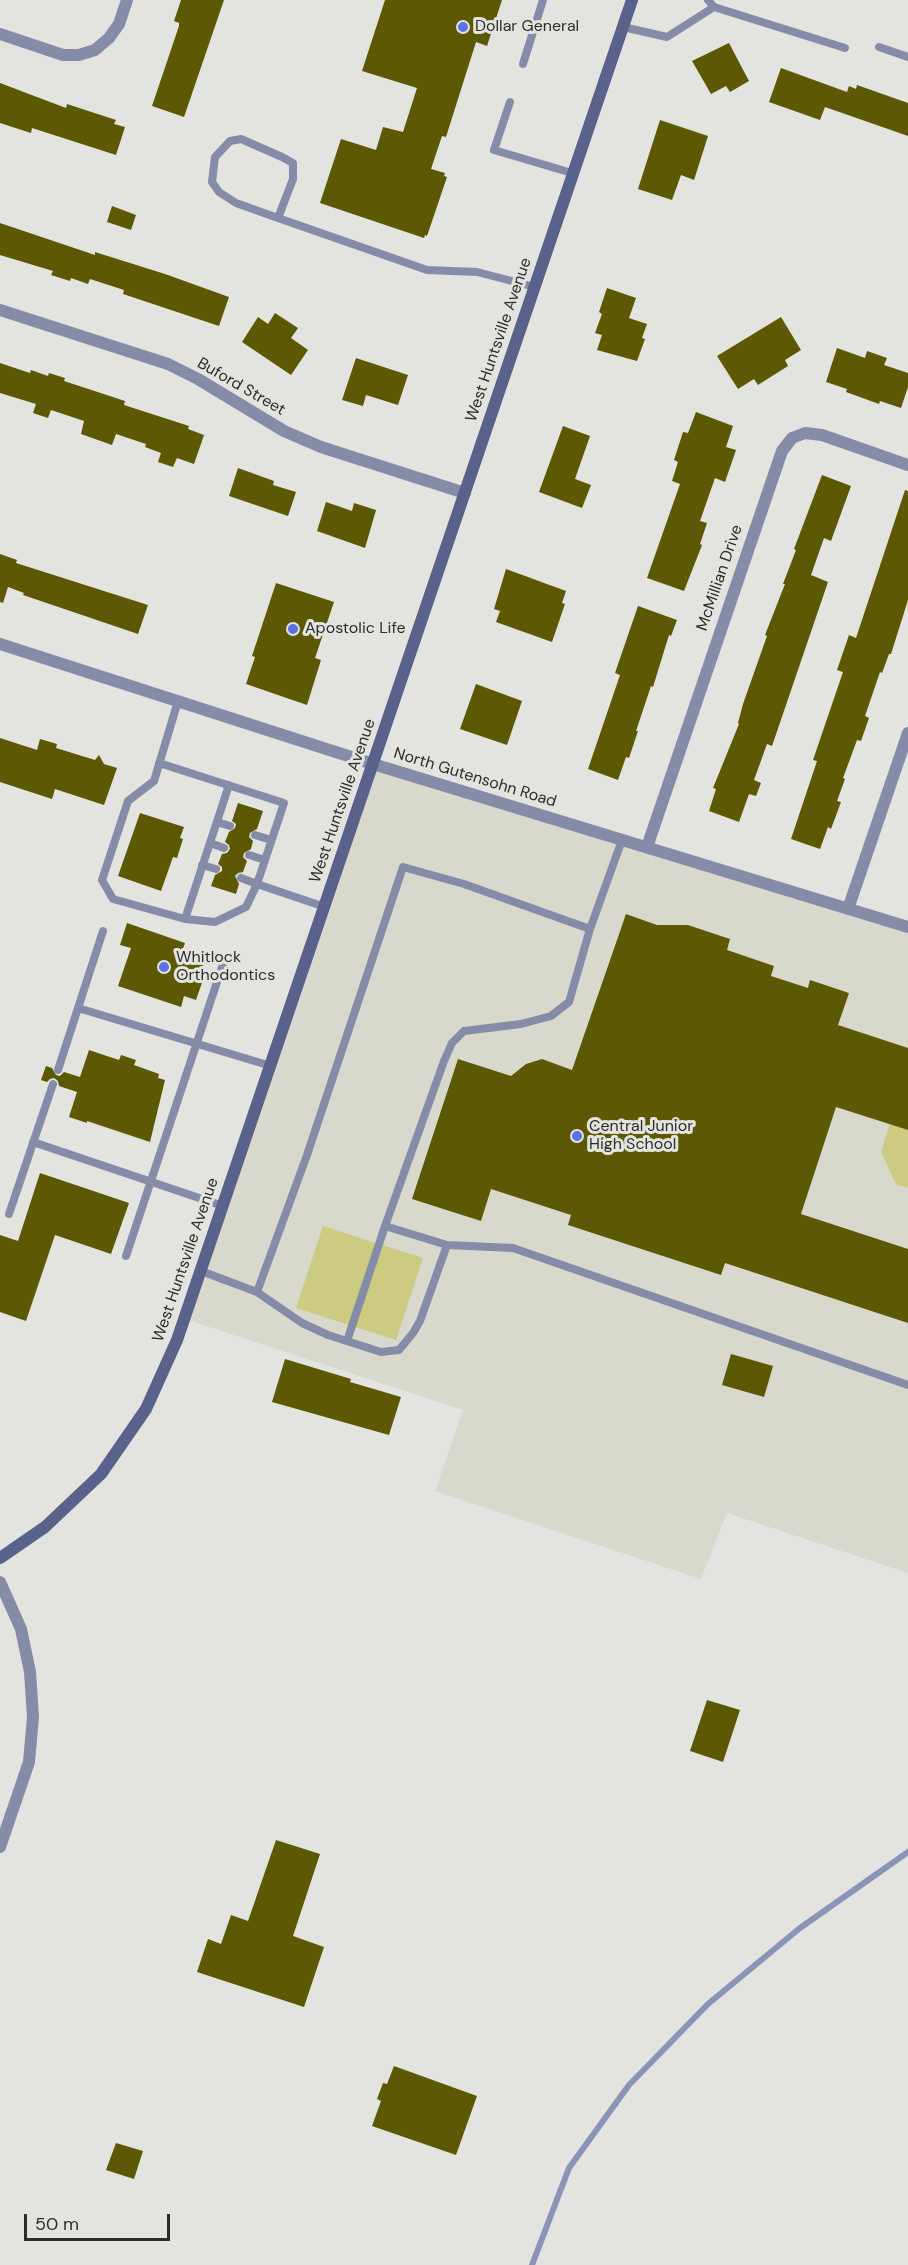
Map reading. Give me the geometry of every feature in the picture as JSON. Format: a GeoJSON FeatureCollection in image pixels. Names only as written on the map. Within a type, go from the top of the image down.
{"type":"FeatureCollection","features":[{"type":"Feature","properties":{"kind":"main road","name":"West Huntsville Avenue"},"geometry":{"type":"LineString","coordinates":[[0,1558],[45,1527],[101,1474],[146,1409],[177,1340],[632,0]]}},
{"type":"Feature","properties":{"kind":"street"},"geometry":{"type":"LineString","coordinates":[[0,34],[63,55],[79,55],[95,50],[109,38],[119,24],[127,0]]}},
{"type":"Feature","properties":{"kind":"street","name":"Buford Street"},"geometry":{"type":"LineString","coordinates":[[0,310],[168,364],[293,435],[321,447],[465,493]]}},
{"type":"Feature","properties":{"kind":"street","name":"McMillian Drive"},"geometry":{"type":"LineString","coordinates":[[646,847],[782,451],[792,438],[805,433],[814,434],[908,465]]}},
{"type":"Feature","properties":{"kind":"street","name":"North Gutensohn Road"},"geometry":{"type":"LineString","coordinates":[[0,644],[374,764],[908,927]]}},
{"type":"Feature","properties":{"kind":"street"},"geometry":{"type":"LineString","coordinates":[[848,909],[908,733]]}},
{"type":"Feature","properties":{"kind":"street"},"geometry":{"type":"LineString","coordinates":[[0,1582],[21,1629],[30,1672],[33,1717],[28,1762],[0,1847]]}},
{"type":"Feature","properties":{"kind":"lane"},"geometry":{"type":"LineString","coordinates":[[523,64],[543,0]]}},
{"type":"Feature","properties":{"kind":"lane"},"geometry":{"type":"LineString","coordinates":[[708,0],[714,7],[845,48]]}},
{"type":"Feature","properties":{"kind":"lane"},"geometry":{"type":"LineString","coordinates":[[623,27],[667,37],[714,7]]}},
{"type":"Feature","properties":{"kind":"lane"},"geometry":{"type":"LineString","coordinates":[[879,47],[908,57]]}},
{"type":"Feature","properties":{"kind":"lane"},"geometry":{"type":"LineString","coordinates":[[510,102],[494,150],[572,173]]}},
{"type":"Feature","properties":{"kind":"lane"},"geometry":{"type":"LineString","coordinates":[[278,218],[293,179],[292,164],[282,157],[241,139],[230,141],[215,157],[212,182],[219,192],[236,203],[278,218],[427,270],[477,272],[535,287]]}},
{"type":"Feature","properties":{"kind":"lane"},"geometry":{"type":"LineString","coordinates":[[159,763],[284,803],[257,884],[246,907],[215,922],[185,919],[113,899],[102,880],[128,801],[154,781],[159,763],[178,701]]}},
{"type":"Feature","properties":{"kind":"lane"},"geometry":{"type":"LineString","coordinates":[[185,919],[229,785]]}},
{"type":"Feature","properties":{"kind":"lane"},"geometry":{"type":"LineString","coordinates":[[217,822],[230,826]]}},
{"type":"Feature","properties":{"kind":"lane"},"geometry":{"type":"LineString","coordinates":[[255,835],[271,840]]}},
{"type":"Feature","properties":{"kind":"lane"},"geometry":{"type":"LineString","coordinates":[[347,1341],[444,1061],[453,1042],[464,1031],[521,1024],[551,1016],[569,1002],[590,929],[622,840]]}},
{"type":"Feature","properties":{"kind":"lane"},"geometry":{"type":"LineString","coordinates":[[210,843],[224,848]]}},
{"type":"Feature","properties":{"kind":"lane"},"geometry":{"type":"LineString","coordinates":[[249,855],[265,860]]}},
{"type":"Feature","properties":{"kind":"lane"},"geometry":{"type":"LineString","coordinates":[[202,865],[216,869]]}},
{"type":"Feature","properties":{"kind":"lane"},"geometry":{"type":"LineString","coordinates":[[257,1292],[307,1155],[404,867],[464,884],[590,929]]}},
{"type":"Feature","properties":{"kind":"lane"},"geometry":{"type":"LineString","coordinates":[[241,878],[325,907]]}},
{"type":"Feature","properties":{"kind":"lane"},"geometry":{"type":"LineString","coordinates":[[58,1070],[103,931]]}},
{"type":"Feature","properties":{"kind":"lane"},"geometry":{"type":"LineString","coordinates":[[126,1256],[224,961]]}},
{"type":"Feature","properties":{"kind":"lane"},"geometry":{"type":"LineString","coordinates":[[78,1008],[271,1066]]}},
{"type":"Feature","properties":{"kind":"lane"},"geometry":{"type":"LineString","coordinates":[[9,1214],[53,1084]]}},
{"type":"Feature","properties":{"kind":"lane"},"geometry":{"type":"LineString","coordinates":[[33,1142],[223,1206]]}},
{"type":"Feature","properties":{"kind":"lane"},"geometry":{"type":"LineString","coordinates":[[386,1226],[447,1245],[513,1248],[908,1385]]}},
{"type":"Feature","properties":{"kind":"lane"},"geometry":{"type":"LineString","coordinates":[[201,1271],[257,1292],[302,1323],[381,1352],[399,1350],[413,1333],[420,1321],[447,1245]]}},
{"type":"Feature","properties":{"kind":"shaded area","name":"Central Junior High School"},"geometry":{"type":"Polygon","coordinates":[[[373,764],[908,927],[908,1573],[727,1513],[701,1579],[435,1491],[463,1410],[185,1319],[373,764]]]}},
{"type":"Feature","properties":{"kind":"shaded area"},"geometry":{"type":"Polygon","coordinates":[[[908,1064],[908,1188],[896,1184],[881,1152],[908,1064]]]}},
{"type":"Feature","properties":{"kind":"shaded area"},"geometry":{"type":"Polygon","coordinates":[[[323,1226],[423,1258],[396,1340],[296,1308],[323,1226]]]}},
{"type":"Feature","properties":{"kind":"building"},"geometry":{"type":"Polygon","coordinates":[[[181,0],[224,0],[184,117],[152,106],[179,26],[179,23],[174,21],[181,0]]]}},
{"type":"Feature","properties":{"kind":"building"},"geometry":{"type":"Polygon","coordinates":[[[385,0],[502,0],[487,46],[476,42],[446,137],[442,136],[431,169],[445,173],[444,176],[447,177],[427,236],[425,235],[424,238],[320,203],[341,139],[376,150],[383,127],[403,132],[417,88],[362,71],[385,0]]]}},
{"type":"Feature","properties":{"kind":"building"},"geometry":{"type":"Polygon","coordinates":[[[729,43],[749,81],[730,92],[726,86],[711,94],[692,61],[729,43]]]}},
{"type":"Feature","properties":{"kind":"building"},"geometry":{"type":"Polygon","coordinates":[[[781,68],[847,92],[849,86],[856,89],[857,85],[908,103],[908,136],[825,107],[820,120],[769,102],[781,68]]]}},
{"type":"Feature","properties":{"kind":"building"},"geometry":{"type":"Polygon","coordinates":[[[0,83],[66,108],[67,104],[116,120],[114,124],[125,127],[116,155],[32,128],[31,133],[0,123],[0,83]]]}},
{"type":"Feature","properties":{"kind":"building"},"geometry":{"type":"Polygon","coordinates":[[[660,120],[708,136],[694,180],[681,175],[672,200],[638,189],[660,120]]]}},
{"type":"Feature","properties":{"kind":"building"},"geometry":{"type":"Polygon","coordinates":[[[112,206],[136,215],[131,230],[107,222],[112,206]]]}},
{"type":"Feature","properties":{"kind":"building"},"geometry":{"type":"Polygon","coordinates":[[[0,223],[95,255],[95,252],[165,274],[229,297],[219,326],[123,294],[124,290],[90,279],[88,284],[71,278],[70,281],[51,275],[53,271],[0,255],[0,223]]]}},
{"type":"Feature","properties":{"kind":"building"},"geometry":{"type":"Polygon","coordinates":[[[607,288],[636,298],[629,318],[647,324],[642,338],[645,339],[637,361],[597,350],[602,335],[595,333],[602,314],[599,312],[607,288]]]}},
{"type":"Feature","properties":{"kind":"building"},"geometry":{"type":"Polygon","coordinates":[[[275,313],[298,328],[291,338],[308,350],[291,375],[242,342],[258,317],[268,324],[275,313]]]}},
{"type":"Feature","properties":{"kind":"building"},"geometry":{"type":"Polygon","coordinates":[[[781,317],[801,350],[785,360],[788,366],[758,385],[754,379],[738,389],[717,356],[781,317]]]}},
{"type":"Feature","properties":{"kind":"building"},"geometry":{"type":"Polygon","coordinates":[[[837,348],[865,358],[867,351],[887,358],[884,365],[908,373],[908,387],[901,408],[880,401],[879,404],[826,382],[837,348]]]}},
{"type":"Feature","properties":{"kind":"building"},"geometry":{"type":"Polygon","coordinates":[[[356,358],[408,375],[398,405],[366,395],[363,406],[342,400],[356,358]]]}},
{"type":"Feature","properties":{"kind":"building"},"geometry":{"type":"Polygon","coordinates":[[[0,363],[30,373],[31,370],[48,376],[49,373],[65,378],[64,381],[125,401],[124,405],[189,426],[188,429],[204,435],[194,464],[177,458],[173,467],[158,462],[161,453],[145,447],[146,444],[116,434],[112,445],[81,434],[84,421],[51,410],[48,418],[33,413],[36,404],[0,393],[0,363]]]}},
{"type":"Feature","properties":{"kind":"building"},"geometry":{"type":"Polygon","coordinates":[[[696,412],[733,426],[726,447],[736,450],[725,482],[715,478],[700,521],[707,523],[700,544],[702,545],[684,591],[647,578],[680,484],[672,481],[678,462],[674,460],[683,432],[688,433],[696,412]]]}},
{"type":"Feature","properties":{"kind":"building"},"geometry":{"type":"Polygon","coordinates":[[[563,426],[590,436],[575,479],[591,485],[582,508],[539,492],[563,426]]]}},
{"type":"Feature","properties":{"kind":"building"},"geometry":{"type":"Polygon","coordinates":[[[238,468],[274,481],[273,485],[296,492],[288,516],[229,496],[238,468]]]}},
{"type":"Feature","properties":{"kind":"building"},"geometry":{"type":"Polygon","coordinates":[[[822,475],[851,486],[831,541],[824,538],[811,575],[828,582],[772,746],[767,744],[754,780],[761,783],[756,796],[749,794],[739,822],[709,811],[716,789],[713,788],[739,724],[743,704],[767,636],[765,635],[822,475]]]}},
{"type":"Feature","properties":{"kind":"building"},"geometry":{"type":"Polygon","coordinates":[[[905,490],[908,491],[908,600],[891,654],[889,654],[882,673],[880,672],[865,716],[869,718],[861,741],[857,740],[843,778],[845,779],[837,801],[841,802],[831,829],[828,827],[820,849],[791,839],[817,761],[813,760],[843,672],[837,670],[849,635],[856,638],[905,490]]]}},
{"type":"Feature","properties":{"kind":"building"},"geometry":{"type":"Polygon","coordinates":[[[326,502],[352,511],[354,503],[376,510],[365,548],[317,531],[326,502]]]}},
{"type":"Feature","properties":{"kind":"building"},"geometry":{"type":"Polygon","coordinates":[[[0,554],[17,560],[16,563],[148,605],[138,634],[23,595],[24,593],[8,587],[3,603],[0,602],[0,554]]]}},
{"type":"Feature","properties":{"kind":"building"},"geometry":{"type":"Polygon","coordinates":[[[506,569],[566,591],[562,603],[565,604],[552,642],[496,622],[500,611],[494,609],[506,569]]]}},
{"type":"Feature","properties":{"kind":"building","name":"Apostolic Life"},"geometry":{"type":"Polygon","coordinates":[[[276,583],[334,602],[315,658],[321,660],[307,705],[246,684],[255,657],[252,656],[276,583]]]}},
{"type":"Feature","properties":{"kind":"building"},"geometry":{"type":"Polygon","coordinates":[[[638,606],[677,620],[671,636],[669,635],[653,687],[651,686],[629,758],[626,757],[618,780],[588,769],[620,675],[615,673],[638,606]]]}},
{"type":"Feature","properties":{"kind":"building"},"geometry":{"type":"Polygon","coordinates":[[[476,684],[522,701],[507,745],[460,729],[476,684]]]}},
{"type":"Feature","properties":{"kind":"building"},"geometry":{"type":"Polygon","coordinates":[[[0,738],[37,750],[40,739],[57,744],[56,748],[95,760],[99,755],[104,764],[117,768],[104,805],[55,789],[52,799],[0,782],[0,738]]]}},
{"type":"Feature","properties":{"kind":"building"},"geometry":{"type":"Polygon","coordinates":[[[238,803],[263,811],[257,829],[250,833],[249,837],[253,841],[251,849],[244,853],[243,857],[247,861],[243,872],[235,876],[239,884],[236,894],[211,886],[215,875],[222,871],[222,867],[218,864],[222,854],[227,853],[230,849],[225,842],[229,832],[235,828],[236,824],[232,821],[238,803]]]}},
{"type":"Feature","properties":{"kind":"building"},"geometry":{"type":"Polygon","coordinates":[[[140,813],[184,827],[177,858],[173,857],[161,891],[118,876],[140,813]]]}},
{"type":"Feature","properties":{"kind":"building"},"geometry":{"type":"Polygon","coordinates":[[[626,914],[657,925],[688,925],[730,939],[727,950],[774,966],[771,976],[808,988],[810,980],[849,993],[838,1025],[908,1048],[908,1130],[836,1107],[801,1214],[908,1249],[908,1323],[725,1263],[721,1275],[568,1225],[571,1215],[491,1189],[481,1221],[412,1199],[458,1059],[511,1076],[526,1064],[542,1059],[572,1070],[626,914]]]}},
{"type":"Feature","properties":{"kind":"building","name":"Whitlock Orthodontics"},"geometry":{"type":"Polygon","coordinates":[[[127,923],[185,943],[181,954],[204,962],[201,972],[205,974],[196,1000],[184,996],[181,1007],[118,986],[131,948],[120,945],[127,923]]]}},
{"type":"Feature","properties":{"kind":"building"},"geometry":{"type":"Polygon","coordinates":[[[89,1050],[119,1060],[121,1055],[136,1060],[134,1065],[159,1074],[158,1078],[165,1080],[150,1142],[69,1117],[77,1092],[59,1086],[58,1081],[54,1078],[47,1082],[41,1080],[46,1066],[52,1068],[56,1075],[60,1076],[64,1072],[80,1077],[89,1050]]]}},
{"type":"Feature","properties":{"kind":"building"},"geometry":{"type":"Polygon","coordinates":[[[40,1173],[129,1203],[111,1254],[55,1235],[26,1321],[0,1312],[0,1235],[18,1241],[40,1173]]]}},
{"type":"Feature","properties":{"kind":"building"},"geometry":{"type":"Polygon","coordinates":[[[731,1354],[773,1366],[764,1397],[722,1385],[731,1354]]]}},
{"type":"Feature","properties":{"kind":"building"},"geometry":{"type":"Polygon","coordinates":[[[285,1359],[401,1397],[389,1435],[272,1402],[285,1359]]]}},
{"type":"Feature","properties":{"kind":"building"},"geometry":{"type":"Polygon","coordinates":[[[707,1700],[740,1710],[723,1762],[690,1751],[707,1700]]]}},
{"type":"Feature","properties":{"kind":"building"},"geometry":{"type":"Polygon","coordinates":[[[276,1840],[320,1854],[293,1936],[324,1947],[304,2007],[197,1972],[208,1939],[221,1944],[231,1915],[248,1921],[276,1840]]]}},
{"type":"Feature","properties":{"kind":"building"},"geometry":{"type":"Polygon","coordinates":[[[394,2066],[477,2096],[456,2155],[372,2126],[381,2101],[377,2099],[383,2083],[387,2084],[394,2066]]]}},
{"type":"Feature","properties":{"kind":"building"},"geometry":{"type":"Polygon","coordinates":[[[116,2143],[143,2151],[134,2179],[106,2170],[116,2143]]]}},
{"type":"Feature","properties":{"kind":"waterway"},"geometry":{"type":"LineString","coordinates":[[532,2265],[569,2168],[629,2085],[708,2004],[800,1928],[908,1852]]}},
{"type":"Feature","properties":{"kind":"place","name":"Dollar General"},"geometry":{"type":"Point","coordinates":[463,27]}},
{"type":"Feature","properties":{"kind":"place","name":"Apostolic Life"},"geometry":{"type":"Point","coordinates":[293,629]}},
{"type":"Feature","properties":{"kind":"place","name":"Whitlock Orthodontics"},"geometry":{"type":"Point","coordinates":[164,967]}},
{"type":"Feature","properties":{"kind":"place","name":"Central Junior High School"},"geometry":{"type":"Point","coordinates":[577,1136]}}]}
